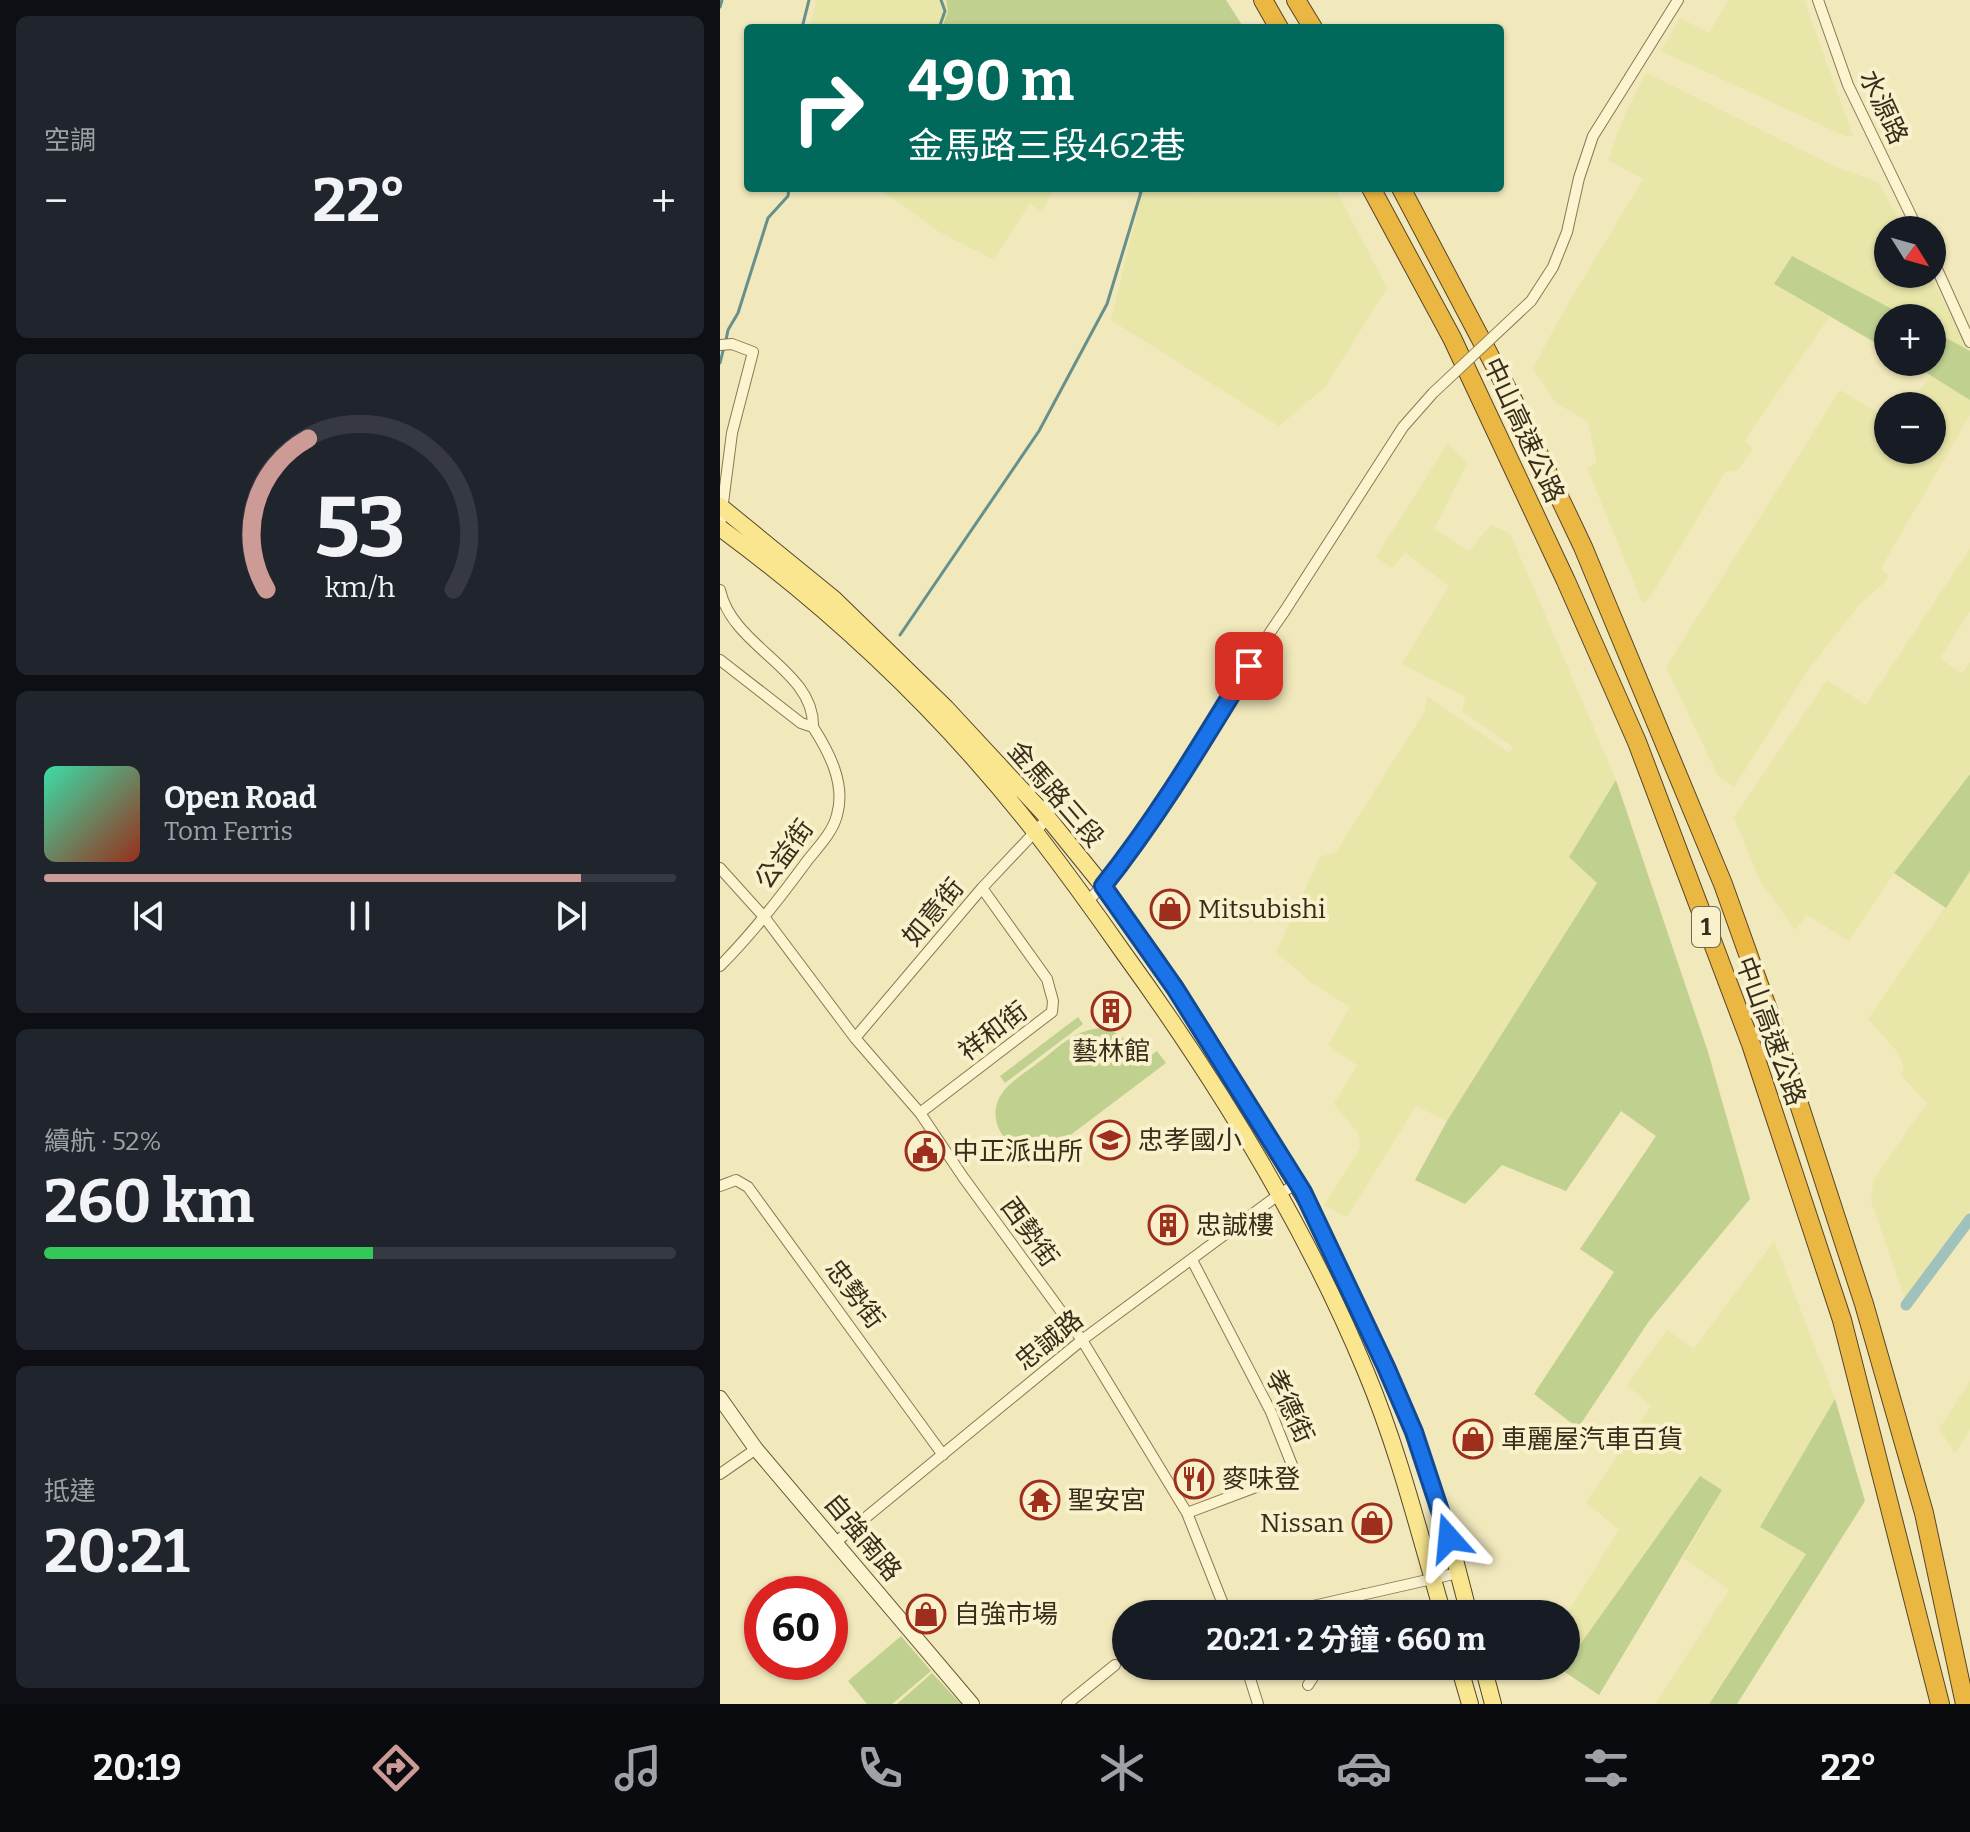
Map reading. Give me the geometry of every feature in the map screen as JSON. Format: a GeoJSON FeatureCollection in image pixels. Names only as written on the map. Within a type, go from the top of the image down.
{"type":"FeatureCollection","features":[{"type":"Feature","properties":{"kind":"highway"},"geometry":{"type":"LineString","coordinates":[[1263,0],[1277,24]]}},
{"type":"Feature","properties":{"kind":"highway"},"geometry":{"type":"LineString","coordinates":[[1296,0],[1311,24]]}},
{"type":"Feature","properties":{"kind":"highway","name":"中山高速公路"},"geometry":{"type":"LineString","coordinates":[[1373,192],[1452,338],[1572,594],[1637,742],[1740,1015],[1842,1320],[1940,1704]]}},
{"type":"Feature","properties":{"kind":"highway","name":"中山高速公路"},"geometry":{"type":"LineString","coordinates":[[1403,192],[1514,402],[1583,547],[1723,884],[1773,1024],[1864,1304],[1924,1513],[1965,1704]]}},
{"type":"Feature","properties":{"kind":"main road","name":"金馬路三段"},"geometry":{"type":"LineString","coordinates":[[722,507],[834,599],[915,687],[1048,818],[1103,886],[1175,988],[1298,1183],[1386,1367],[1414,1432],[1447,1529],[1465,1600]]}},
{"type":"Feature","properties":{"kind":"main road","name":"金馬路三段"},"geometry":{"type":"LineString","coordinates":[[720,527],[915,687],[1034,831],[1181,1032],[1281,1193],[1338,1306],[1406,1479],[1439,1600]]}},
{"type":"Feature","properties":{"kind":"main road"},"geometry":{"type":"LineString","coordinates":[[1463,1680],[1470,1704]]}},
{"type":"Feature","properties":{"kind":"main road"},"geometry":{"type":"LineString","coordinates":[[1487,1680],[1493,1704]]}},
{"type":"Feature","properties":{"kind":"street"},"geometry":{"type":"LineString","coordinates":[[1087,902],[1125,858],[1184,771],[1263,642],[1403,427],[1433,393],[1531,301],[1553,267],[1567,232],[1579,178],[1593,136],[1678,0]]}},
{"type":"Feature","properties":{"kind":"street","name":"水源路"},"geometry":{"type":"LineString","coordinates":[[1818,0],[1848,85],[1911,216]]}},
{"type":"Feature","properties":{"kind":"street"},"geometry":{"type":"LineString","coordinates":[[1946,288],[1970,342]]}},
{"type":"Feature","properties":{"kind":"street"},"geometry":{"type":"LineString","coordinates":[[720,345],[732,344],[753,352],[732,433],[720,527]]}},
{"type":"Feature","properties":{"kind":"street","name":"公益街"},"geometry":{"type":"LineString","coordinates":[[720,590],[727,613],[800,687],[810,702],[814,715],[813,727],[835,769],[839,800],[837,815],[827,835],[765,918],[720,966]]}},
{"type":"Feature","properties":{"kind":"street"},"geometry":{"type":"LineString","coordinates":[[720,660],[801,723],[813,727]]}},
{"type":"Feature","properties":{"kind":"street","name":"如意街"},"geometry":{"type":"LineString","coordinates":[[855,1038],[982,888],[1048,818]]}},
{"type":"Feature","properties":{"kind":"street","name":"西勢街"},"geometry":{"type":"LineString","coordinates":[[720,868],[765,918],[855,1038],[920,1113],[1082,1340],[1187,1513],[1221,1600]]}},
{"type":"Feature","properties":{"kind":"street","name":"祥和街"},"geometry":{"type":"LineString","coordinates":[[920,1113],[1052,1012],[1053,1001],[1047,979],[982,888]]}},
{"type":"Feature","properties":{"kind":"street","name":"忠勢街"},"geometry":{"type":"LineString","coordinates":[[720,1186],[736,1180],[748,1187],[943,1455]]}},
{"type":"Feature","properties":{"kind":"street","name":"忠誠路"},"geometry":{"type":"LineString","coordinates":[[836,1542],[1082,1340],[1298,1183]]}},
{"type":"Feature","properties":{"kind":"street","name":"孝德街"},"geometry":{"type":"LineString","coordinates":[[1187,1513],[1288,1475],[1292,1465],[1271,1412],[1192,1260]]}},
{"type":"Feature","properties":{"kind":"street","name":"自強南路"},"geometry":{"type":"LineString","coordinates":[[720,1398],[756,1449],[972,1704]]}},
{"type":"Feature","properties":{"kind":"street"},"geometry":{"type":"LineString","coordinates":[[720,1474],[756,1449]]}},
{"type":"Feature","properties":{"kind":"street"},"geometry":{"type":"LineString","coordinates":[[1338,1600],[1458,1573]]}},
{"type":"Feature","properties":{"kind":"street"},"geometry":{"type":"LineString","coordinates":[[1360,1600],[1364,1594]]}},
{"type":"Feature","properties":{"kind":"street"},"geometry":{"type":"LineString","coordinates":[[1067,1704],[1112,1667]]}},
{"type":"Feature","properties":{"kind":"street"},"geometry":{"type":"LineString","coordinates":[[1250,1680],[1258,1704]]}},
{"type":"Feature","properties":{"kind":"street"},"geometry":{"type":"LineString","coordinates":[[1308,1685],[1311,1680]]}},
{"type":"Feature","properties":{"kind":"shaded area"},"geometry":{"type":"Polygon","coordinates":[[[817,0],[946,0],[948,11],[943,24],[810,24],[817,0]]]}},
{"type":"Feature","properties":{"kind":"shaded area"},"geometry":{"type":"Polygon","coordinates":[[[1728,0],[1804,0],[1853,136],[1845,136],[1661,51],[1680,18],[1709,33],[1728,0]]]}},
{"type":"Feature","properties":{"kind":"shaded area"},"geometry":{"type":"Polygon","coordinates":[[[1646,73],[1836,167],[1878,182],[1897,216],[1874,216],[1874,288],[1936,288],[1945,304],[1883,304],[1792,256],[1774,284],[1829,317],[1745,440],[1753,449],[1738,470],[1725,472],[1651,596],[1643,604],[1587,468],[1597,463],[1588,422],[1556,403],[1533,369],[1643,179],[1608,160],[1625,114],[1646,73]]]}},
{"type":"Feature","properties":{"kind":"shaded area"},"geometry":{"type":"Polygon","coordinates":[[[884,192],[1052,192],[1042,212],[1030,203],[994,260],[938,231],[884,192]]]}},
{"type":"Feature","properties":{"kind":"shaded area"},"geometry":{"type":"Polygon","coordinates":[[[1142,192],[1337,192],[1387,288],[1325,387],[1279,426],[1111,320],[1142,192]]]}},
{"type":"Feature","properties":{"kind":"shaded area"},"geometry":{"type":"Polygon","coordinates":[[[1946,306],[1970,351],[1946,338],[1946,306]]]}},
{"type":"Feature","properties":{"kind":"shaded area"},"geometry":{"type":"Polygon","coordinates":[[[1933,376],[1970,400],[1970,415],[1946,456],[1946,392],[1918,392],[1933,376]]]}},
{"type":"Feature","properties":{"kind":"shaded area"},"geometry":{"type":"Polygon","coordinates":[[[1840,390],[1874,411],[1874,464],[1941,464],[1881,568],[1889,576],[1859,605],[1810,667],[1734,787],[1718,776],[1666,667],[1840,390]]]}},
{"type":"Feature","properties":{"kind":"shaded area"},"geometry":{"type":"Polygon","coordinates":[[[1448,443],[1467,463],[1434,529],[1469,551],[1491,525],[1510,533],[1616,780],[1569,856],[1597,883],[1447,1121],[1416,1106],[1347,1217],[1324,1205],[1361,1147],[1358,1133],[1334,1104],[1357,1065],[1328,1045],[1350,1007],[1312,983],[1276,952],[1320,857],[1336,852],[1425,711],[1427,696],[1509,753],[1513,747],[1462,711],[1466,697],[1402,664],[1449,586],[1405,552],[1392,568],[1376,557],[1448,443]]]}},
{"type":"Feature","properties":{"kind":"shaded area"},"geometry":{"type":"Polygon","coordinates":[[[1970,549],[1970,611],[1940,658],[1961,674],[1970,662],[1970,774],[1894,873],[1849,941],[1807,915],[1795,930],[1760,881],[1734,817],[1827,680],[1866,705],[1970,549]]]}},
{"type":"Feature","properties":{"kind":"shaded area"},"geometry":{"type":"Polygon","coordinates":[[[1970,871],[1970,1210],[1905,1299],[1871,1201],[1874,1179],[1927,1103],[1901,1075],[1904,1066],[1895,1049],[1868,1019],[1970,871]]]}},
{"type":"Feature","properties":{"kind":"shaded area"},"geometry":{"type":"Polygon","coordinates":[[[1774,1241],[1835,1399],[1760,1527],[1806,1553],[1708,1704],[1655,1704],[1729,1590],[1683,1558],[1722,1491],[1700,1476],[1580,1645],[1580,1600],[1575,1600],[1619,1530],[1586,1502],[1651,1406],[1627,1385],[1667,1330],[1694,1349],[1774,1241]]]}},
{"type":"Feature","properties":{"kind":"shaded area"},"geometry":{"type":"Polygon","coordinates":[[[1970,1381],[1970,1429],[1955,1453],[1939,1429],[1970,1381]]]}},
{"type":"Feature","properties":{"kind":"green space"},"geometry":{"type":"Polygon","coordinates":[[[946,0],[1226,0],[1241,24],[943,24],[948,11],[946,0]]]}},
{"type":"Feature","properties":{"kind":"green space"},"geometry":{"type":"Polygon","coordinates":[[[1792,256],[1883,304],[1874,304],[1874,342],[1774,284],[1792,256]]]}},
{"type":"Feature","properties":{"kind":"green space"},"geometry":{"type":"Polygon","coordinates":[[[1946,338],[1970,351],[1970,400],[1931,376],[1946,376],[1946,338]]]}},
{"type":"Feature","properties":{"kind":"green space"},"geometry":{"type":"Polygon","coordinates":[[[1970,774],[1970,871],[1946,908],[1894,873],[1970,774]]]}},
{"type":"Feature","properties":{"kind":"green space"},"geometry":{"type":"Polygon","coordinates":[[[1616,780],[1708,1052],[1750,1199],[1649,1321],[1578,1428],[1534,1394],[1614,1272],[1580,1249],[1656,1136],[1621,1111],[1566,1191],[1502,1165],[1465,1204],[1415,1180],[1447,1121],[1597,883],[1569,857],[1616,780]]]}},
{"type":"Feature","properties":{"kind":"green space"},"geometry":{"type":"Polygon","coordinates":[[[1078,1017],[1083,1024],[1005,1083],[1000,1076],[1078,1017]]]}},
{"type":"Feature","properties":{"kind":"green space"},"geometry":{"type":"Polygon","coordinates":[[[1103,1028],[1127,1041],[1134,1052],[1136,1066],[1157,1051],[1166,1063],[1028,1167],[1019,1155],[1023,1151],[1000,1132],[996,1114],[1001,1095],[1016,1079],[1070,1038],[1103,1028]]]}},
{"type":"Feature","properties":{"kind":"green space"},"geometry":{"type":"Polygon","coordinates":[[[1835,1399],[1865,1501],[1737,1704],[1709,1704],[1806,1554],[1760,1527],[1835,1399]]]}},
{"type":"Feature","properties":{"kind":"green space"},"geometry":{"type":"Polygon","coordinates":[[[1700,1476],[1722,1490],[1599,1695],[1577,1680],[1580,1680],[1580,1645],[1700,1476]]]}},
{"type":"Feature","properties":{"kind":"green space"},"geometry":{"type":"Polygon","coordinates":[[[901,1636],[931,1671],[892,1704],[867,1704],[848,1681],[901,1636]]]}},
{"type":"Feature","properties":{"kind":"green space"},"geometry":{"type":"Polygon","coordinates":[[[932,1673],[961,1704],[897,1704],[932,1673]]]}},
{"type":"Feature","properties":{"kind":"waterway"},"geometry":{"type":"LineString","coordinates":[[720,7],[722,0]]}},
{"type":"Feature","properties":{"kind":"waterway"},"geometry":{"type":"LineString","coordinates":[[803,24],[809,0]]}},
{"type":"Feature","properties":{"kind":"waterway"},"geometry":{"type":"LineString","coordinates":[[940,24],[945,11],[941,0]]}},
{"type":"Feature","properties":{"kind":"waterway"},"geometry":{"type":"LineString","coordinates":[[726,340],[738,313],[768,218],[788,192]]}},
{"type":"Feature","properties":{"kind":"waterway"},"geometry":{"type":"LineString","coordinates":[[900,635],[1039,431],[1107,304],[1141,192]]}},
{"type":"Feature","properties":{"kind":"waterway"},"geometry":{"type":"LineString","coordinates":[[720,363],[724,347]]}},
{"type":"Feature","properties":{"kind":"waterway"},"geometry":{"type":"LineString","coordinates":[[1906,1305],[1970,1219]]}},
{"type":"Feature","properties":{"kind":"place","name":"Mitsubishi"},"geometry":{"type":"Point","coordinates":[1170,909]}},
{"type":"Feature","properties":{"kind":"place","name":"藝林館"},"geometry":{"type":"Point","coordinates":[1111,1011]}},
{"type":"Feature","properties":{"kind":"place","name":"忠孝國小"},"geometry":{"type":"Point","coordinates":[1110,1140]}},
{"type":"Feature","properties":{"kind":"place","name":"中正派出所"},"geometry":{"type":"Point","coordinates":[925,1151]}},
{"type":"Feature","properties":{"kind":"place","name":"忠誠樓"},"geometry":{"type":"Point","coordinates":[1168,1225]}},
{"type":"Feature","properties":{"kind":"place","name":"車麗屋汽車百貨"},"geometry":{"type":"Point","coordinates":[1473,1439]}},
{"type":"Feature","properties":{"kind":"place","name":"麥味登"},"geometry":{"type":"Point","coordinates":[1194,1479]}},
{"type":"Feature","properties":{"kind":"place","name":"聖安宮"},"geometry":{"type":"Point","coordinates":[1040,1500]}},
{"type":"Feature","properties":{"kind":"place","name":"Nissan"},"geometry":{"type":"Point","coordinates":[1372,1523]}},
{"type":"Feature","properties":{"kind":"place","name":"自強市場"},"geometry":{"type":"Point","coordinates":[926,1614]}},
{"type":"Feature","properties":{"kind":"route"},"geometry":{"type":"LineString","coordinates":[[1249,666],[1184,771],[1103,886],[1175,988],[1303,1192],[1414,1432],[1449,1538]]}}]}
